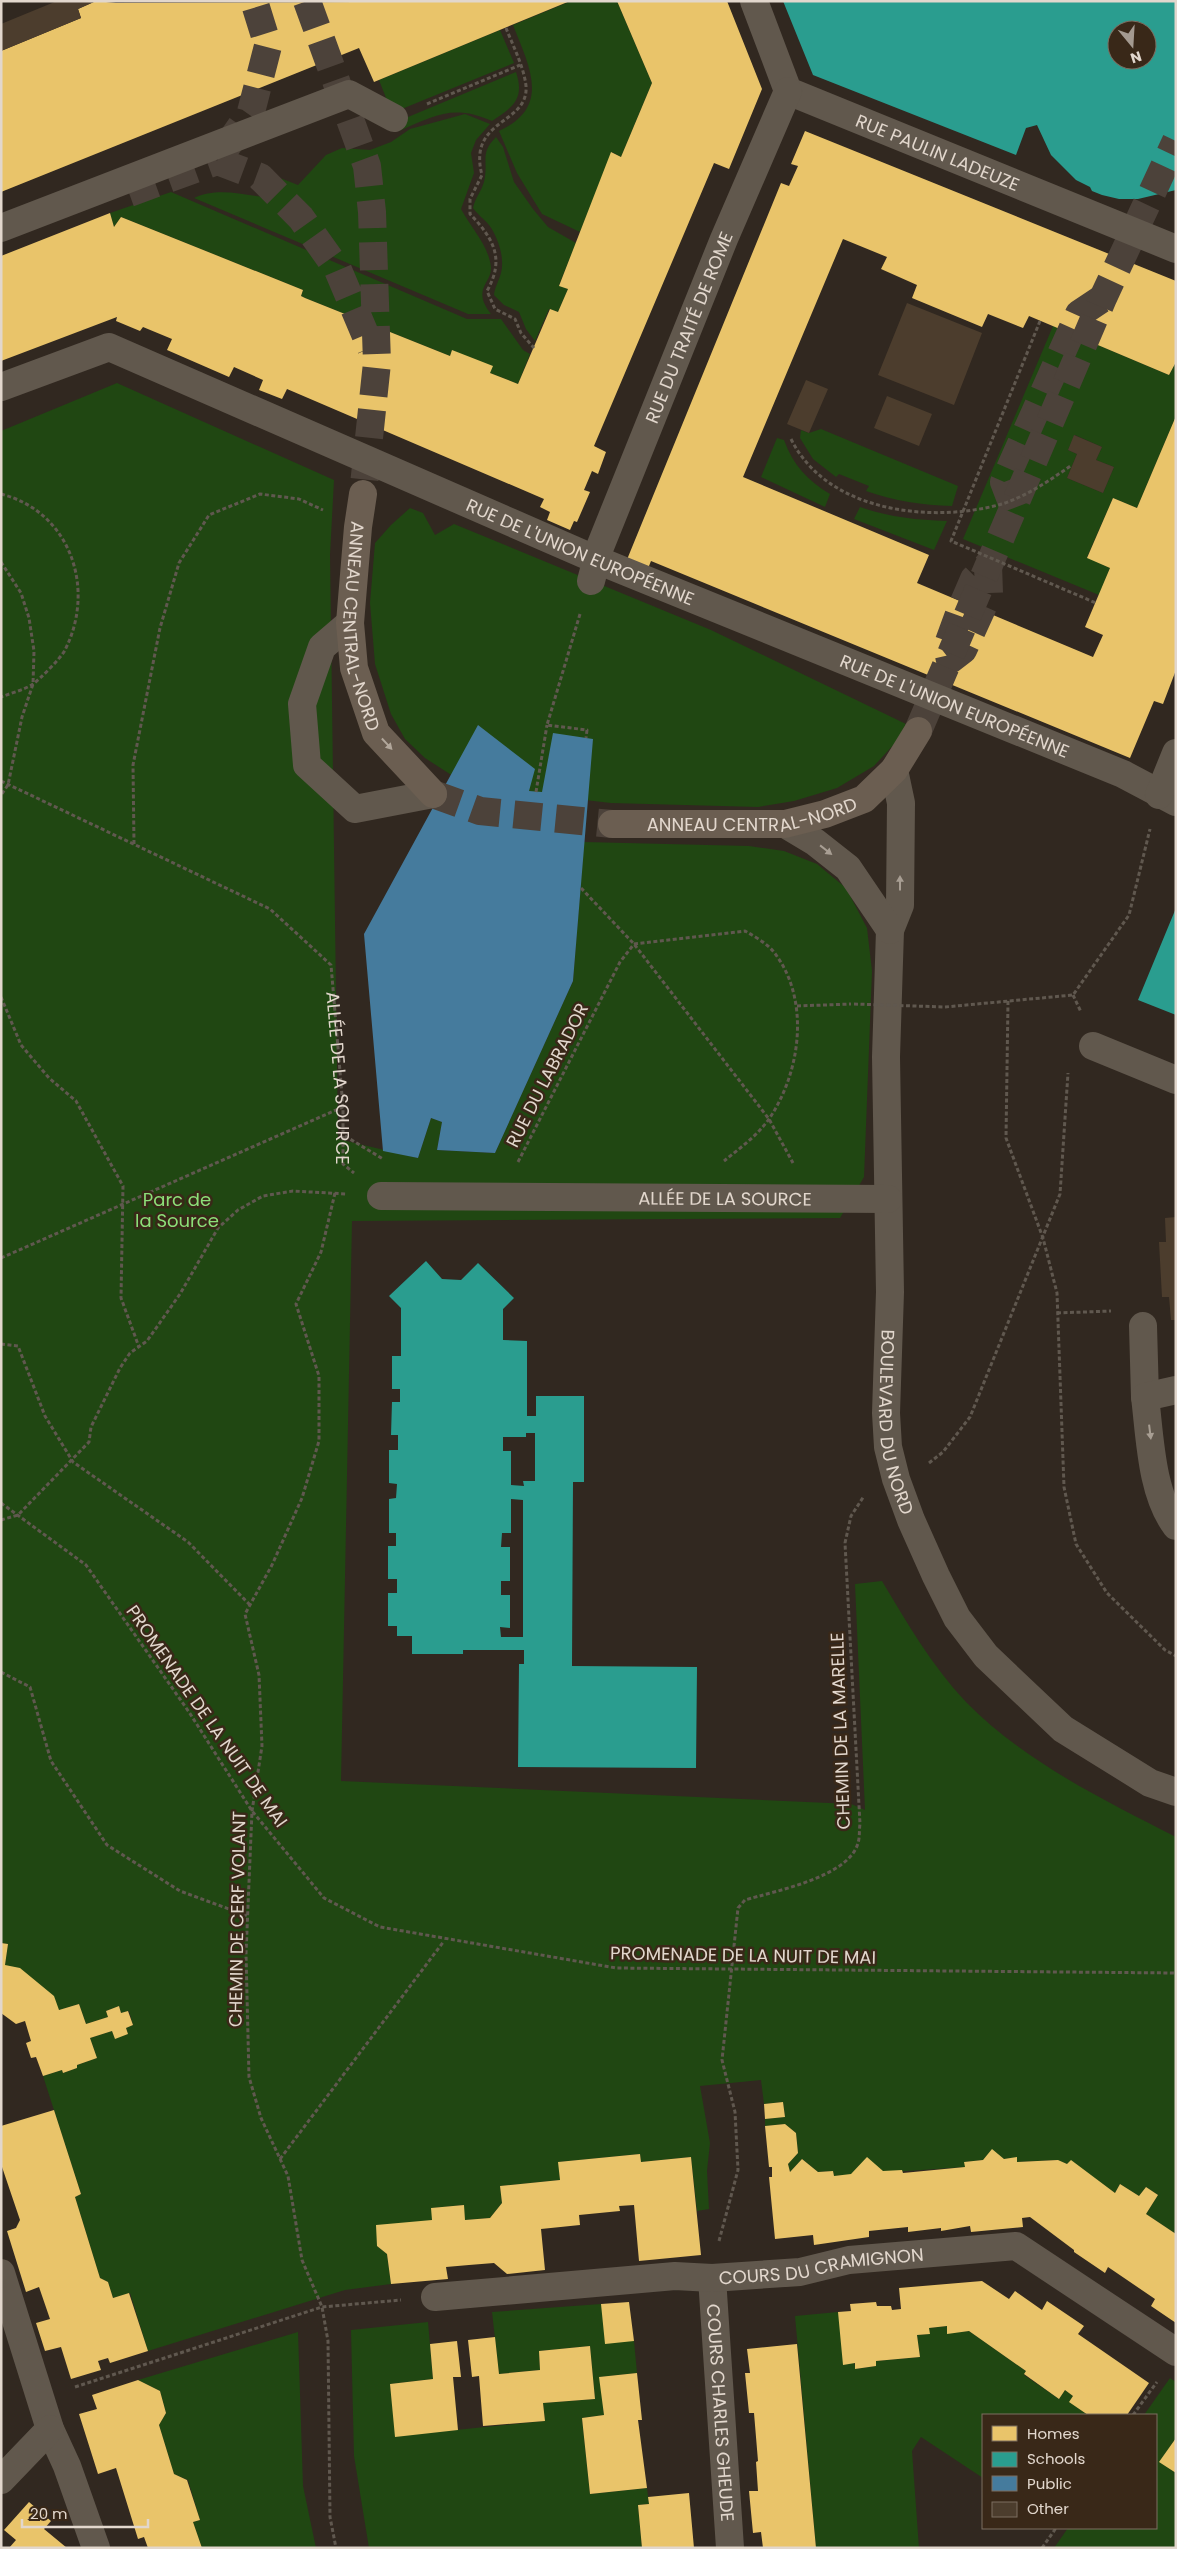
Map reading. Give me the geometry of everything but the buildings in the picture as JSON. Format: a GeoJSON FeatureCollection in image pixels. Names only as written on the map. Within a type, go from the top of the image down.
{"type":"FeatureCollection","features":[{"type":"Feature","properties":{"kind":"main road","name":"ANNEAU CENTRAL-NORD"},"geometry":{"type":"LineString","coordinates":[[363,494],[358,527],[350,623],[354,668],[376,733],[434,794]]}},
{"type":"Feature","properties":{"kind":"main road","name":"ANNEAU CENTRAL-NORD"},"geometry":{"type":"LineString","coordinates":[[612,824],[785,824],[826,814],[864,799],[894,770],[918,731]]}},
{"type":"Feature","properties":{"kind":"street"},"geometry":{"type":"LineString","coordinates":[[754,1],[784,100]]}},
{"type":"Feature","properties":{"kind":"street"},"geometry":{"type":"LineString","coordinates":[[1,228],[350,94],[394,118]]}},
{"type":"Feature","properties":{"kind":"street","name":"RUE PAULIN LADEUZE"},"geometry":{"type":"LineString","coordinates":[[784,100],[1176,249]]}},
{"type":"Feature","properties":{"kind":"street","name":"RUE DU TRAITÉ DE ROME"},"geometry":{"type":"LineString","coordinates":[[596,563],[724,239],[784,100]]}},
{"type":"Feature","properties":{"kind":"street","name":"RUE DE L'UNION EUROPÉENNE"},"geometry":{"type":"LineString","coordinates":[[1,387],[109,347],[596,563],[1124,774],[1167,798]]}},
{"type":"Feature","properties":{"kind":"street"},"geometry":{"type":"LineString","coordinates":[[350,623],[322,647],[302,704],[307,764],[354,809],[434,794]]}},
{"type":"Feature","properties":{"kind":"street"},"geometry":{"type":"LineString","coordinates":[[1167,798],[1176,753]]}},
{"type":"Feature","properties":{"kind":"street","name":"BOULEVARD DU NORD"},"geometry":{"type":"LineString","coordinates":[[894,770],[901,804],[900,905],[890,930],[886,1057],[890,1292],[886,1413],[888,1447],[908,1474],[911,1520],[940,1584],[957,1618],[986,1656],[1063,1729],[1150,1783],[1176,1792]]}},
{"type":"Feature","properties":{"kind":"street"},"geometry":{"type":"LineString","coordinates":[[785,824],[816,842],[848,868],[890,930]]}},
{"type":"Feature","properties":{"kind":"street"},"geometry":{"type":"LineString","coordinates":[[1093,1046],[1176,1080]]}},
{"type":"Feature","properties":{"kind":"street","name":"ALLÉE DE LA SOURCE"},"geometry":{"type":"LineString","coordinates":[[381,1196],[888,1199]]}},
{"type":"Feature","properties":{"kind":"street"},"geometry":{"type":"LineString","coordinates":[[1143,1326],[1145,1397],[1155,1476],[1171,1520],[1176,1526]]}},
{"type":"Feature","properties":{"kind":"street"},"geometry":{"type":"LineString","coordinates":[[1145,1397],[1176,1390]]}},
{"type":"Feature","properties":{"kind":"street","name":"COURS DU CRAMIGNON"},"geometry":{"type":"LineString","coordinates":[[434,2296],[675,2276],[712,2278],[800,2272],[849,2260],[1016,2246],[1176,2352]]}},
{"type":"Feature","properties":{"kind":"street"},"geometry":{"type":"LineString","coordinates":[[1,2273],[42,2398],[50,2429],[67,2466],[96,2548]]}},
{"type":"Feature","properties":{"kind":"street","name":"COURS CHARLES GHEUDE"},"geometry":{"type":"LineString","coordinates":[[712,2278],[730,2548]]}},
{"type":"Feature","properties":{"kind":"street"},"geometry":{"type":"LineString","coordinates":[[1,2480],[50,2429]]}},
{"type":"Feature","properties":{"kind":"path"},"geometry":{"type":"LineString","coordinates":[[506,28],[520,65],[526,88],[519,109],[494,127],[480,143],[478,161],[482,175],[470,199],[470,214],[482,227],[493,244],[497,257],[495,277],[486,292],[495,309],[515,319],[521,333],[534,348]]}},
{"type":"Feature","properties":{"kind":"path"},"geometry":{"type":"LineString","coordinates":[[394,118],[520,65]]}},
{"type":"Feature","properties":{"kind":"path"},"geometry":{"type":"LineString","coordinates":[[1040,320],[951,541],[1096,602]]}},
{"type":"Feature","properties":{"kind":"path"},"geometry":{"type":"LineString","coordinates":[[792,439],[800,457],[819,477],[838,488],[875,504],[917,512],[965,510],[1003,503],[1037,489],[1072,465]]}},
{"type":"Feature","properties":{"kind":"path"},"geometry":{"type":"LineString","coordinates":[[1,494],[20,499],[55,526],[76,565],[79,610],[64,652],[33,684],[1,697]]}},
{"type":"Feature","properties":{"kind":"path"},"geometry":{"type":"LineString","coordinates":[[134,844],[133,765],[160,628],[179,563],[209,516],[260,494],[299,499],[358,527]]}},
{"type":"Feature","properties":{"kind":"path"},"geometry":{"type":"LineString","coordinates":[[1,562],[21,593],[29,618],[34,651],[33,684],[22,717],[8,784],[1,795]]}},
{"type":"Feature","properties":{"kind":"path"},"geometry":{"type":"LineString","coordinates":[[536,792],[546,725],[596,563]]}},
{"type":"Feature","properties":{"kind":"path"},"geometry":{"type":"LineString","coordinates":[[546,725],[587,730],[586,738]]}},
{"type":"Feature","properties":{"kind":"path","name":"ALLÉE DE LA SOURCE"},"geometry":{"type":"LineString","coordinates":[[1,781],[270,909],[331,965],[345,1136],[343,1164],[381,1196]]}},
{"type":"Feature","properties":{"kind":"path"},"geometry":{"type":"LineString","coordinates":[[797,1006],[854,1004],[945,1007],[1073,995],[1129,915],[1167,798]]}},
{"type":"Feature","properties":{"kind":"path"},"geometry":{"type":"LineString","coordinates":[[581,888],[634,944],[769,1119],[813,1198]]}},
{"type":"Feature","properties":{"kind":"path"},"geometry":{"type":"LineString","coordinates":[[634,944],[745,930],[772,950],[789,979],[797,1006],[796,1048],[790,1075],[769,1119]]}},
{"type":"Feature","properties":{"kind":"path","name":"RUE DU LABRADOR"},"geometry":{"type":"LineString","coordinates":[[515,1168],[620,962],[634,944]]}},
{"type":"Feature","properties":{"kind":"path"},"geometry":{"type":"LineString","coordinates":[[1073,995],[1087,1024],[1102,1026],[1093,1046]]}},
{"type":"Feature","properties":{"kind":"path"},"geometry":{"type":"LineString","coordinates":[[1,997],[21,1045],[49,1078],[76,1101],[123,1186],[121,1298],[139,1346]]}},
{"type":"Feature","properties":{"kind":"path"},"geometry":{"type":"LineString","coordinates":[[1008,1001],[1006,1138],[1043,1238],[1056,1294],[1064,1487],[1076,1544],[1107,1593],[1165,1650],[1176,1656]]}},
{"type":"Feature","properties":{"kind":"path","name":"CHEMIN DE LA MARELLE"},"geometry":{"type":"LineString","coordinates":[[712,2278],[718,2243],[738,2170],[735,2112],[722,2060],[738,1908],[745,1900],[827,1874],[846,1861],[858,1844],[860,1824],[846,1543],[851,1516],[865,1495],[908,1474],[943,1452],[970,1417],[1060,1194],[1068,1070]]}},
{"type":"Feature","properties":{"kind":"path"},"geometry":{"type":"LineString","coordinates":[[1,1258],[343,1107]]}},
{"type":"Feature","properties":{"kind":"path"},"geometry":{"type":"LineString","coordinates":[[345,1136],[389,1163]]}},
{"type":"Feature","properties":{"kind":"path"},"geometry":{"type":"LineString","coordinates":[[1,1520],[18,1515],[73,1462],[89,1442],[91,1427],[120,1368],[130,1353],[147,1341],[180,1294],[218,1228],[238,1210],[263,1196],[293,1191],[381,1196]]}},
{"type":"Feature","properties":{"kind":"path","name":"CHEMIN DE CERF VOLANT"},"geometry":{"type":"LineString","coordinates":[[335,1193],[321,1252],[296,1304],[320,1376],[319,1441],[302,1498],[272,1564],[245,1614],[259,1676],[262,1746],[252,1811],[246,1954],[249,2077],[261,2118],[288,2176],[302,2260],[322,2307],[328,2341],[330,2516],[336,2548]]}},
{"type":"Feature","properties":{"kind":"path"},"geometry":{"type":"LineString","coordinates":[[1057,1313],[1135,1311],[1143,1326]]}},
{"type":"Feature","properties":{"kind":"path"},"geometry":{"type":"LineString","coordinates":[[1,1344],[18,1346],[45,1416],[73,1462],[188,1542],[250,1605]]}},
{"type":"Feature","properties":{"kind":"path","name":"PROMENADE DE LA NUIT DE MAI"},"geometry":{"type":"LineString","coordinates":[[1,1503],[86,1565],[189,1712],[252,1811],[324,1898],[380,1928],[616,1968],[1176,1973]]}},
{"type":"Feature","properties":{"kind":"path"},"geometry":{"type":"LineString","coordinates":[[1,1672],[30,1688],[51,1761],[107,1845],[180,1891],[248,1916]]}},
{"type":"Feature","properties":{"kind":"path"},"geometry":{"type":"LineString","coordinates":[[280,2158],[444,1940]]}},
{"type":"Feature","properties":{"kind":"path"},"geometry":{"type":"LineString","coordinates":[[42,2398],[322,2307],[434,2296]]}},
{"type":"Feature","properties":{"kind":"path"},"geometry":{"type":"LineString","coordinates":[[1134,2414],[1158,2380]]}},
{"type":"Feature","properties":{"kind":"path"},"geometry":{"type":"LineString","coordinates":[[1042,2548],[1055,2529]]}},
{"type":"Feature","properties":{"kind":"green space"},"geometry":{"type":"Polygon","coordinates":[[[571,1],[617,1],[652,83],[621,157],[612,152],[580,232],[542,214],[517,173],[499,131],[515,121],[526,110],[531,98],[530,70],[513,25],[571,1]]]}},
{"type":"Feature","properties":{"kind":"green space"},"geometry":{"type":"Polygon","coordinates":[[[500,30],[514,63],[392,113],[379,80],[500,30]]]}},
{"type":"Feature","properties":{"kind":"green space"},"geometry":{"type":"Polygon","coordinates":[[[516,72],[519,89],[518,96],[506,111],[492,121],[479,116],[455,112],[434,116],[399,131],[396,122],[516,72]]]}},
{"type":"Feature","properties":{"kind":"green space"},"geometry":{"type":"Polygon","coordinates":[[[465,114],[490,124],[476,140],[471,153],[474,173],[461,209],[483,244],[489,259],[491,267],[489,278],[482,292],[485,305],[491,314],[468,314],[194,198],[203,194],[223,192],[272,198],[267,177],[275,176],[298,185],[326,155],[342,148],[370,150],[391,142],[410,129],[465,114]]]}},
{"type":"Feature","properties":{"kind":"green space"},"geometry":{"type":"Polygon","coordinates":[[[496,137],[503,147],[514,182],[533,209],[548,227],[576,243],[559,285],[568,289],[558,312],[549,309],[535,341],[526,329],[519,312],[504,305],[494,295],[502,267],[500,248],[489,225],[473,208],[484,182],[486,153],[496,137]]]}},
{"type":"Feature","properties":{"kind":"green space"},"geometry":{"type":"Polygon","coordinates":[[[171,192],[467,319],[501,319],[523,350],[530,354],[518,384],[490,373],[452,350],[450,356],[305,298],[301,296],[303,290],[121,217],[114,227],[110,213],[171,192]]]}},
{"type":"Feature","properties":{"kind":"green space"},"geometry":{"type":"Polygon","coordinates":[[[1053,326],[1169,375],[1176,362],[1176,416],[1137,508],[1113,498],[1087,557],[1110,568],[1099,595],[963,539],[1053,326]],[[1075,435],[1068,450],[1077,454],[1067,478],[1103,493],[1114,467],[1096,460],[1102,447],[1075,435]]]}},
{"type":"Feature","properties":{"kind":"green space","name":"Parc de la Source"},"geometry":{"type":"Polygon","coordinates":[[[117,383],[334,480],[330,555],[338,1139],[418,1158],[431,1118],[442,1122],[437,1150],[495,1153],[573,981],[584,842],[749,846],[784,851],[817,864],[846,888],[867,928],[872,971],[864,1177],[840,1218],[352,1221],[341,1781],[851,1804],[865,1810],[855,1584],[882,1581],[942,1674],[966,1702],[989,1723],[1013,1743],[1065,1778],[1176,1837],[1176,2234],[1146,2214],[1158,2195],[1146,2187],[1139,2196],[1120,2184],[1115,2193],[1071,2161],[1067,2164],[1057,2160],[1017,2162],[1016,2158],[1004,2159],[992,2150],[983,2160],[965,2162],[965,2167],[834,2176],[833,2171],[818,2172],[802,2159],[790,2172],[788,2164],[798,2153],[796,2133],[785,2124],[765,2126],[765,2119],[785,2117],[783,2102],[764,2104],[761,2080],[700,2086],[710,2143],[707,2171],[709,2209],[697,2211],[691,2157],[641,2162],[640,2154],[559,2162],[560,2180],[500,2186],[502,2203],[490,2218],[465,2220],[463,2205],[432,2208],[432,2220],[377,2246],[387,2254],[391,2284],[345,2290],[148,2351],[130,2293],[113,2298],[108,2282],[100,2278],[75,2197],[81,2194],[43,2076],[62,2070],[63,2073],[77,2068],[77,2065],[97,2058],[90,2038],[112,2031],[115,2038],[128,2034],[126,2028],[133,2025],[129,2011],[121,2013],[119,2006],[106,2011],[108,2017],[86,2024],[79,2004],[59,2010],[5,1965],[8,1944],[1,1943],[1,431],[117,383]]]}},
{"type":"Feature","properties":{"kind":"green space"},"geometry":{"type":"Polygon","coordinates":[[[821,429],[958,486],[952,506],[898,500],[866,491],[869,486],[839,474],[836,477],[813,459],[800,438],[801,430],[809,433],[821,429]]]}},
{"type":"Feature","properties":{"kind":"green space"},"geometry":{"type":"Polygon","coordinates":[[[777,438],[784,440],[802,472],[830,494],[825,507],[761,477],[777,438]]]}},
{"type":"Feature","properties":{"kind":"green space"},"geometry":{"type":"Polygon","coordinates":[[[860,507],[903,517],[947,521],[934,550],[854,519],[860,507]]]}},
{"type":"Feature","properties":{"kind":"green space"},"geometry":{"type":"Polygon","coordinates":[[[410,508],[423,513],[435,535],[454,524],[711,630],[906,724],[896,742],[874,766],[837,788],[794,801],[758,807],[611,803],[559,797],[456,778],[425,758],[405,739],[391,714],[375,664],[370,603],[375,543],[410,508]]]}},
{"type":"Feature","properties":{"kind":"green space"},"geometry":{"type":"Polygon","coordinates":[[[601,2304],[634,2341],[637,2373],[600,2377],[604,2415],[582,2418],[590,2494],[647,2488],[649,2504],[638,2505],[642,2548],[369,2548],[354,2456],[351,2330],[428,2322],[433,2379],[390,2384],[396,2436],[545,2421],[543,2403],[595,2399],[590,2346],[539,2351],[540,2370],[499,2374],[492,2312],[601,2304]]]}},
{"type":"Feature","properties":{"kind":"green space"},"geometry":{"type":"Polygon","coordinates":[[[838,2312],[856,2369],[876,2366],[876,2361],[920,2357],[917,2335],[929,2334],[929,2328],[947,2326],[947,2333],[969,2331],[1026,2371],[1024,2375],[1059,2399],[1065,2390],[1073,2396],[1070,2402],[1087,2414],[982,2414],[982,2477],[921,2437],[912,2451],[919,2548],[816,2548],[795,2316],[838,2312]]]}},
{"type":"Feature","properties":{"kind":"green space"},"geometry":{"type":"Polygon","coordinates":[[[298,2332],[303,2486],[316,2548],[202,2548],[193,2522],[200,2520],[188,2480],[174,2474],[159,2425],[166,2413],[160,2391],[138,2380],[298,2332]]]}},
{"type":"Feature","properties":{"kind":"green space"},"geometry":{"type":"Polygon","coordinates":[[[1170,2378],[1176,2382],[1176,2438],[1160,2462],[1176,2473],[1176,2548],[1054,2548],[1067,2529],[1157,2529],[1157,2414],[1145,2414],[1170,2378]]]}},
{"type":"Feature","properties":{"kind":"tunnel"},"geometry":{"type":"LineString","coordinates":[[225,149],[251,112],[268,46],[254,1]]}},
{"type":"Feature","properties":{"kind":"tunnel"},"geometry":{"type":"LineString","coordinates":[[307,1],[367,166],[372,212],[377,363],[363,494]]}},
{"type":"Feature","properties":{"kind":"tunnel"},"geometry":{"type":"LineString","coordinates":[[918,731],[1103,298],[1176,141]]}},
{"type":"Feature","properties":{"kind":"tunnel"},"geometry":{"type":"LineString","coordinates":[[217,161],[260,177],[301,218],[338,270],[371,348]]}},
{"type":"Feature","properties":{"kind":"tunnel"},"geometry":{"type":"LineString","coordinates":[[129,193],[217,161]]}},
{"type":"Feature","properties":{"kind":"tunnel"},"geometry":{"type":"LineString","coordinates":[[1014,508],[1004,482],[1079,314],[1103,298]]}},
{"type":"Feature","properties":{"kind":"tunnel"},"geometry":{"type":"LineString","coordinates":[[988,565],[989,593],[963,650],[950,660],[947,647],[959,614],[974,579],[988,565]]}},
{"type":"Feature","properties":{"kind":"tunnel"},"geometry":{"type":"LineString","coordinates":[[433,794],[480,811],[612,824]]}}]}
